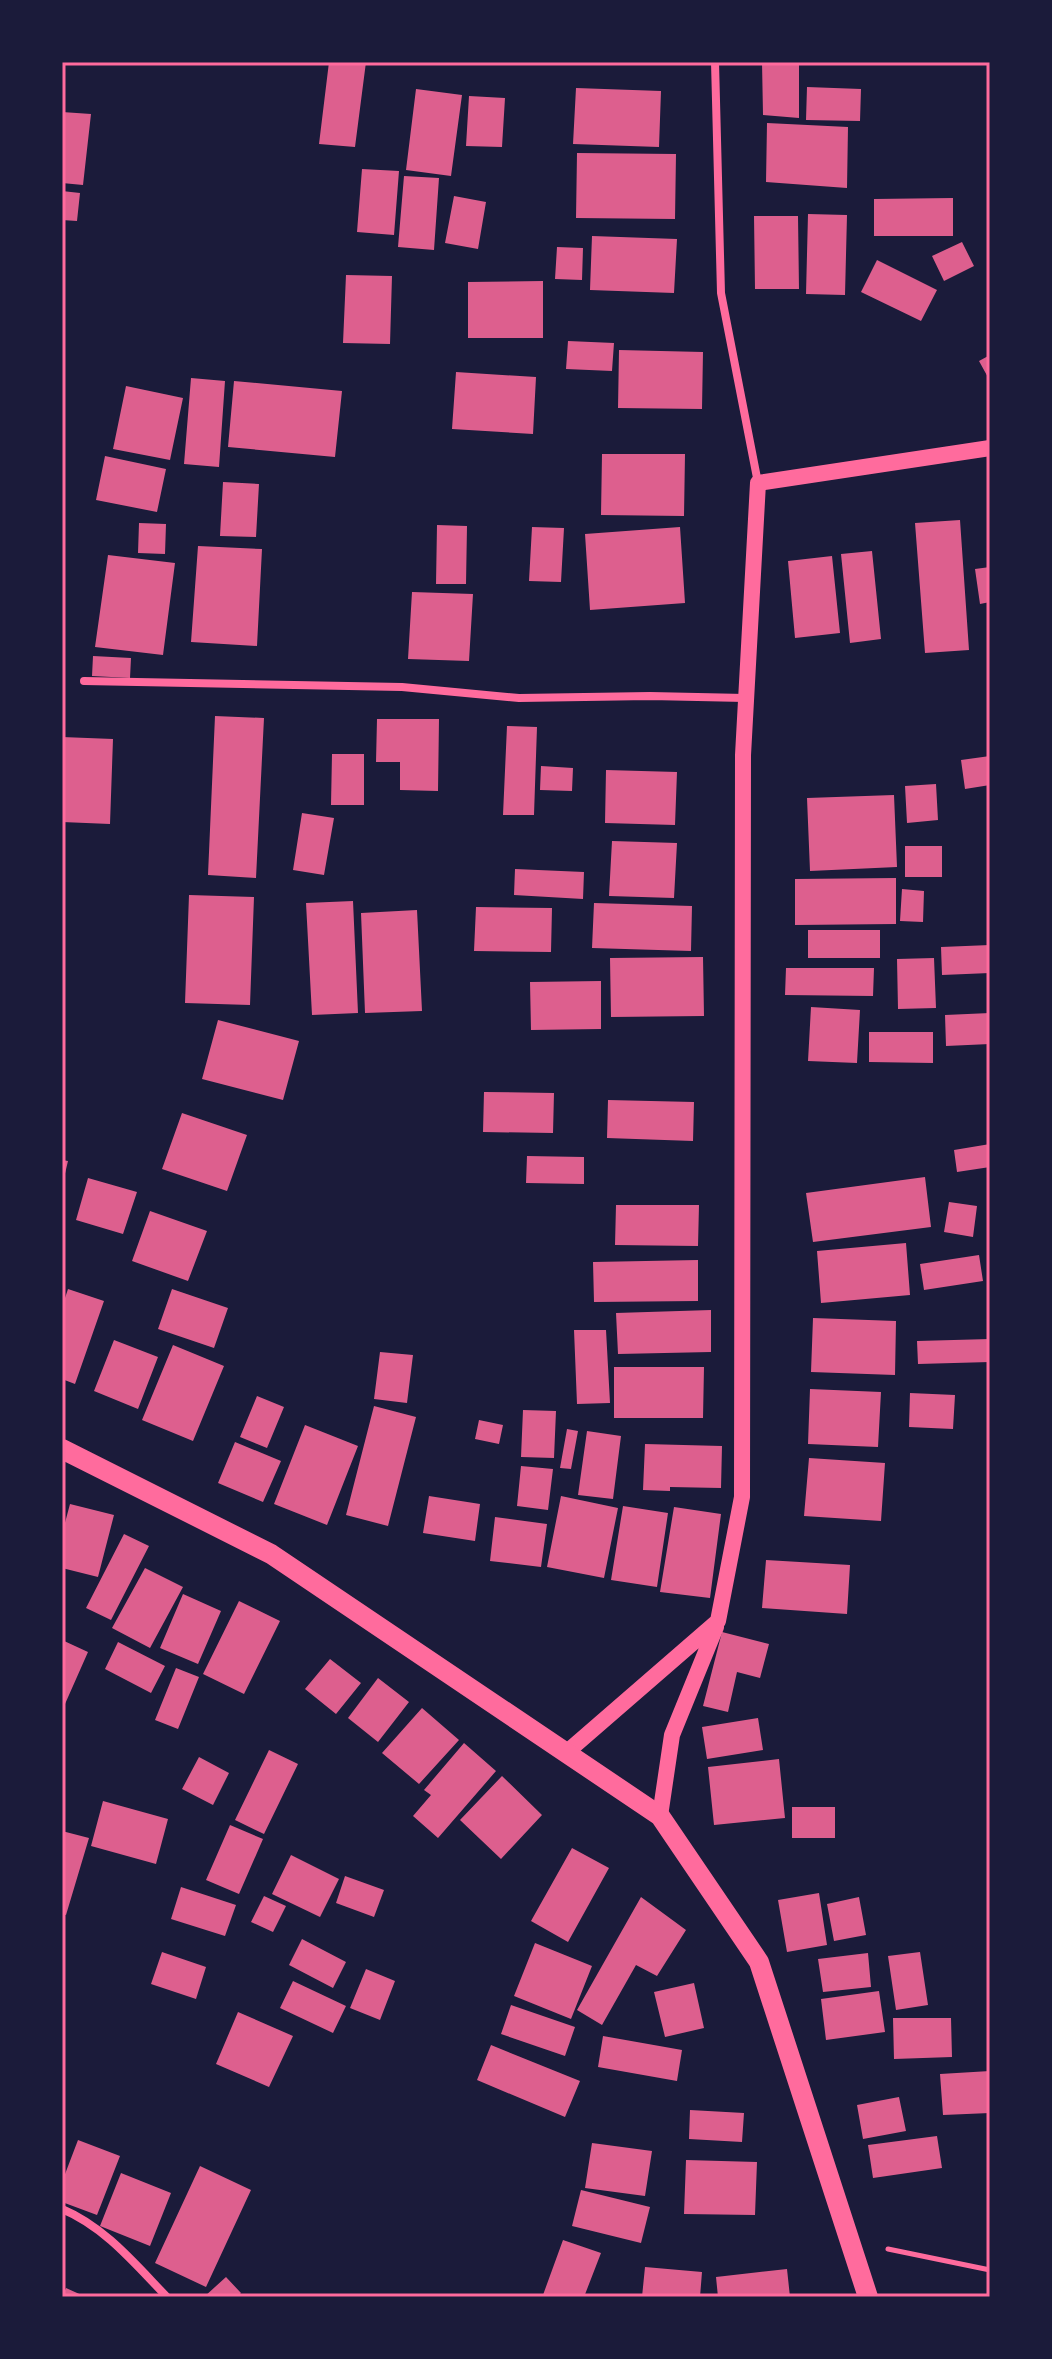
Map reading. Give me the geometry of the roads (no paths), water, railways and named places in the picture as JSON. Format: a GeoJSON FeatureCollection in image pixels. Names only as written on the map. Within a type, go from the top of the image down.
{"type":"FeatureCollection","features":[{"type":"Feature","properties":{"kind":"main road"},"geometry":{"type":"LineString","coordinates":[[660,1816],[672,1735],[718,1621],[742,1497],[742,827],[745,698],[758,483],[990,448]]}},
{"type":"Feature","properties":{"kind":"main road"},"geometry":{"type":"LineString","coordinates":[[62,1449],[271,1554],[660,1816],[759,1962],[868,2297]]}},
{"type":"Feature","properties":{"kind":"main road"},"geometry":{"type":"LineString","coordinates":[[567,1752],[718,1621]]}},
{"type":"Feature","properties":{"kind":"street"},"geometry":{"type":"LineString","coordinates":[[715,62],[721,293],[758,483]]}},
{"type":"Feature","properties":{"kind":"street"},"geometry":{"type":"LineString","coordinates":[[84,681],[402,687],[519,698],[745,698]]}},
{"type":"Feature","properties":{"kind":"street"},"geometry":{"type":"LineString","coordinates":[[62,2209],[83,2218],[111,2239],[167,2297]]}}]}
